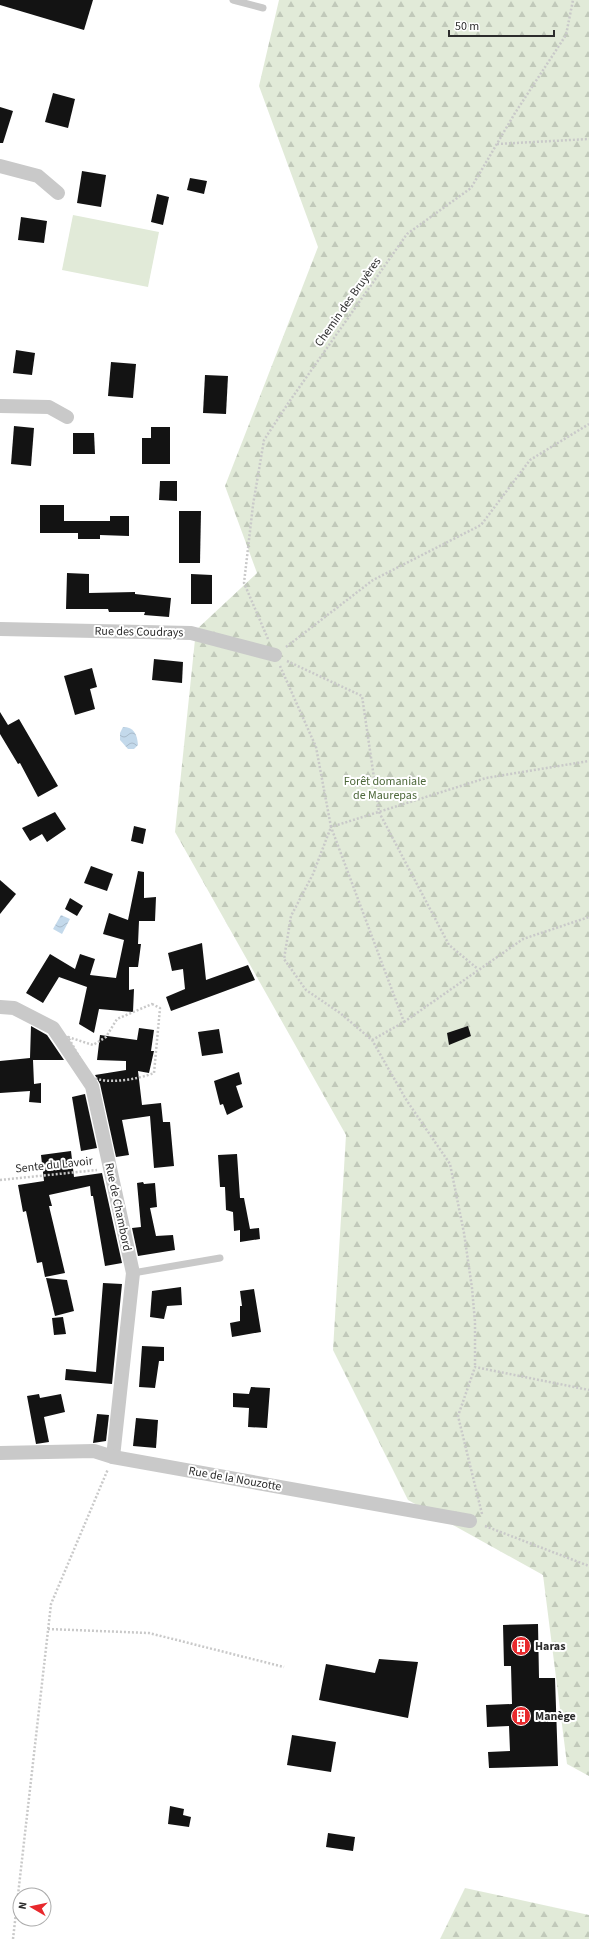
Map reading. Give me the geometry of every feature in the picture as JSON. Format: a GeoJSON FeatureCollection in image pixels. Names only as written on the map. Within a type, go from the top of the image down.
{"type":"FeatureCollection","features":[{"type":"Feature","properties":{"kind":"street"},"geometry":{"type":"LineString","coordinates":[[0,166],[38,176],[58,192]]}},
{"type":"Feature","properties":{"kind":"street"},"geometry":{"type":"LineString","coordinates":[[0,406],[49,407],[67,417]]}},
{"type":"Feature","properties":{"kind":"street","name":"Rue des Coudrays"},"geometry":{"type":"LineString","coordinates":[[0,629],[191,633],[275,655]]}},
{"type":"Feature","properties":{"kind":"street","name":"Rue de Chambord"},"geometry":{"type":"LineString","coordinates":[[0,1007],[14,1008],[53,1028],[92,1086],[133,1273],[113,1457]]}},
{"type":"Feature","properties":{"kind":"street","name":"Rue de la Nouzotte"},"geometry":{"type":"LineString","coordinates":[[0,1453],[94,1451],[113,1457],[470,1521]]}},
{"type":"Feature","properties":{"kind":"lane"},"geometry":{"type":"LineString","coordinates":[[233,0],[263,8]]}},
{"type":"Feature","properties":{"kind":"lane"},"geometry":{"type":"LineString","coordinates":[[133,1273],[220,1258]]}},
{"type":"Feature","properties":{"kind":"path","name":"Chemin des Bruyères"},"geometry":{"type":"LineString","coordinates":[[404,1022],[332,827],[316,747],[244,583],[253,505],[264,440],[323,352],[407,234],[470,188],[496,144],[566,35],[572,0]]}},
{"type":"Feature","properties":{"kind":"path"},"geometry":{"type":"LineString","coordinates":[[496,144],[589,140]]}},
{"type":"Feature","properties":{"kind":"path"},"geometry":{"type":"LineString","coordinates":[[478,969],[449,945],[379,812],[362,696],[275,655],[373,580],[481,525],[530,460],[589,424]]}},
{"type":"Feature","properties":{"kind":"path"},"geometry":{"type":"LineString","coordinates":[[485,1526],[458,1416],[475,1367],[475,1322],[464,1233],[450,1164],[407,1101],[372,1040],[340,1013],[306,990],[284,959],[291,916],[313,874],[332,827],[486,778],[589,761]]}},
{"type":"Feature","properties":{"kind":"path"},"geometry":{"type":"LineString","coordinates":[[372,1040],[404,1022],[523,939],[589,917]]}},
{"type":"Feature","properties":{"kind":"path"},"geometry":{"type":"LineString","coordinates":[[152,1004],[160,1008],[154,1073],[139,1079],[102,1080],[92,1076],[68,1037],[93,1044],[106,1037],[117,1019],[152,1004]]}},
{"type":"Feature","properties":{"kind":"path","name":"Sente du Lavoir"},"geometry":{"type":"LineString","coordinates":[[0,1180],[110,1169]]}},
{"type":"Feature","properties":{"kind":"path"},"geometry":{"type":"LineString","coordinates":[[475,1367],[589,1390]]}},
{"type":"Feature","properties":{"kind":"path"},"geometry":{"type":"LineString","coordinates":[[13,1939],[51,1604],[113,1457]]}},
{"type":"Feature","properties":{"kind":"path"},"geometry":{"type":"LineString","coordinates":[[470,1521],[589,1566]]}},
{"type":"Feature","properties":{"kind":"path"},"geometry":{"type":"LineString","coordinates":[[48,1629],[149,1633],[284,1667]]}},
{"type":"Feature","properties":{"kind":"green space","name":"Forêt domaniale de Maurepas"},"geometry":{"type":"Polygon","coordinates":[[[279,0],[589,0],[589,1776],[567,1764],[543,1575],[408,1500],[333,1350],[346,1135],[175,832],[196,630],[257,573],[225,486],[318,247],[259,86],[279,0]]]}},
{"type":"Feature","properties":{"kind":"green space"},"geometry":{"type":"Polygon","coordinates":[[[73,215],[159,232],[148,287],[62,270],[73,215]]]}},
{"type":"Feature","properties":{"kind":"green space"},"geometry":{"type":"Polygon","coordinates":[[[465,1888],[589,1915],[589,1939],[440,1939],[465,1888]]]}},
{"type":"Feature","properties":{"kind":"water"},"geometry":{"type":"Polygon","coordinates":[[[123,727],[130,728],[136,734],[138,745],[134,749],[128,749],[120,740],[120,733],[123,727]]]}},
{"type":"Feature","properties":{"kind":"water"},"geometry":{"type":"Polygon","coordinates":[[[61,915],[70,919],[62,934],[53,929],[61,915]]]}},
{"type":"Feature","properties":{"kind":"building"},"geometry":{"type":"Polygon","coordinates":[[[0,0],[93,0],[84,30],[0,5],[0,0]]]}},
{"type":"Feature","properties":{"kind":"building"},"geometry":{"type":"Polygon","coordinates":[[[53,93],[75,99],[68,128],[45,122],[53,93]]]}},
{"type":"Feature","properties":{"kind":"building"},"geometry":{"type":"Polygon","coordinates":[[[0,107],[13,111],[3,143],[0,143],[0,107]]]}},
{"type":"Feature","properties":{"kind":"building"},"geometry":{"type":"Polygon","coordinates":[[[82,171],[106,175],[101,207],[77,203],[82,171]]]}},
{"type":"Feature","properties":{"kind":"building"},"geometry":{"type":"Polygon","coordinates":[[[190,178],[207,181],[204,194],[187,190],[190,178]]]}},
{"type":"Feature","properties":{"kind":"building"},"geometry":{"type":"Polygon","coordinates":[[[157,194],[169,197],[163,225],[151,222],[157,194]]]}},
{"type":"Feature","properties":{"kind":"building"},"geometry":{"type":"Polygon","coordinates":[[[21,217],[47,221],[44,243],[18,240],[21,217]]]}},
{"type":"Feature","properties":{"kind":"building"},"geometry":{"type":"Polygon","coordinates":[[[16,350],[35,353],[32,375],[13,373],[16,350]]]}},
{"type":"Feature","properties":{"kind":"building"},"geometry":{"type":"Polygon","coordinates":[[[111,362],[136,364],[133,398],[108,396],[111,362]]]}},
{"type":"Feature","properties":{"kind":"building"},"geometry":{"type":"Polygon","coordinates":[[[205,375],[228,376],[226,414],[203,413],[205,375]]]}},
{"type":"Feature","properties":{"kind":"building"},"geometry":{"type":"Polygon","coordinates":[[[14,426],[34,428],[31,466],[11,464],[14,426]]]}},
{"type":"Feature","properties":{"kind":"building"},"geometry":{"type":"Polygon","coordinates":[[[151,427],[170,427],[170,464],[142,464],[142,438],[151,438],[151,427]]]}},
{"type":"Feature","properties":{"kind":"building"},"geometry":{"type":"Polygon","coordinates":[[[73,433],[94,433],[95,454],[73,454],[73,433]]]}},
{"type":"Feature","properties":{"kind":"building"},"geometry":{"type":"Polygon","coordinates":[[[160,481],[177,481],[177,501],[159,500],[160,481]]]}},
{"type":"Feature","properties":{"kind":"building"},"geometry":{"type":"Polygon","coordinates":[[[40,505],[64,505],[64,521],[110,521],[110,516],[129,516],[129,536],[100,535],[100,539],[78,539],[78,533],[40,533],[40,505]]]}},
{"type":"Feature","properties":{"kind":"building"},"geometry":{"type":"Polygon","coordinates":[[[179,511],[201,511],[200,563],[179,563],[179,511]]]}},
{"type":"Feature","properties":{"kind":"building"},"geometry":{"type":"Polygon","coordinates":[[[67,573],[89,574],[89,593],[135,592],[135,594],[171,598],[169,617],[144,615],[145,612],[109,612],[108,609],[66,609],[67,573]]]}},
{"type":"Feature","properties":{"kind":"building"},"geometry":{"type":"Polygon","coordinates":[[[191,574],[212,575],[212,604],[191,604],[191,574]]]}},
{"type":"Feature","properties":{"kind":"building"},"geometry":{"type":"Polygon","coordinates":[[[154,659],[183,662],[182,683],[152,680],[154,659]]]}},
{"type":"Feature","properties":{"kind":"building"},"geometry":{"type":"Polygon","coordinates":[[[92,668],[97,687],[90,689],[95,709],[75,715],[64,676],[92,668]]]}},
{"type":"Feature","properties":{"kind":"building"},"geometry":{"type":"Polygon","coordinates":[[[0,712],[8,725],[19,719],[58,786],[38,797],[20,763],[18,764],[0,734],[0,712]]]}},
{"type":"Feature","properties":{"kind":"building"},"geometry":{"type":"Polygon","coordinates":[[[55,812],[66,829],[47,842],[42,834],[30,841],[22,828],[55,812]]]}},
{"type":"Feature","properties":{"kind":"building"},"geometry":{"type":"Polygon","coordinates":[[[134,826],[146,829],[143,844],[131,841],[134,826]]]}},
{"type":"Feature","properties":{"kind":"building"},"geometry":{"type":"Polygon","coordinates":[[[91,866],[113,874],[107,891],[84,883],[91,866]]]}},
{"type":"Feature","properties":{"kind":"building"},"geometry":{"type":"Polygon","coordinates":[[[138,871],[144,872],[144,898],[156,897],[155,921],[139,921],[138,944],[141,944],[138,967],[129,967],[129,990],[134,989],[133,1012],[99,1009],[94,1033],[79,1024],[87,987],[59,977],[43,1003],[26,993],[50,954],[75,969],[80,954],[95,959],[90,975],[116,978],[124,940],[103,934],[109,913],[128,920],[138,871]]]}},
{"type":"Feature","properties":{"kind":"building"},"geometry":{"type":"Polygon","coordinates":[[[0,880],[16,894],[0,914],[0,880]]]}},
{"type":"Feature","properties":{"kind":"building"},"geometry":{"type":"Polygon","coordinates":[[[70,898],[83,906],[77,916],[65,909],[70,898]]]}},
{"type":"Feature","properties":{"kind":"building"},"geometry":{"type":"Polygon","coordinates":[[[202,943],[206,980],[248,965],[255,980],[171,1011],[166,997],[185,989],[183,969],[172,971],[168,953],[202,943]]]}},
{"type":"Feature","properties":{"kind":"building"},"geometry":{"type":"Polygon","coordinates":[[[31,1026],[47,1035],[64,1060],[33,1060],[34,1084],[41,1083],[41,1103],[29,1102],[30,1091],[0,1093],[0,1061],[30,1058],[31,1026]]]}},
{"type":"Feature","properties":{"kind":"building"},"geometry":{"type":"Polygon","coordinates":[[[468,1026],[471,1036],[449,1045],[447,1033],[468,1026]]]}},
{"type":"Feature","properties":{"kind":"building"},"geometry":{"type":"Polygon","coordinates":[[[139,1028],[154,1030],[151,1051],[154,1051],[149,1073],[138,1071],[142,1105],[161,1103],[163,1122],[170,1122],[174,1166],[154,1168],[150,1116],[122,1120],[129,1155],[116,1157],[100,1084],[95,1075],[126,1070],[126,1061],[97,1060],[100,1035],[137,1040],[139,1028]]]}},
{"type":"Feature","properties":{"kind":"building"},"geometry":{"type":"Polygon","coordinates":[[[219,1029],[223,1053],[202,1056],[198,1032],[219,1029]]]}},
{"type":"Feature","properties":{"kind":"building"},"geometry":{"type":"Polygon","coordinates":[[[239,1072],[242,1084],[236,1086],[243,1107],[227,1115],[223,1104],[220,1105],[214,1081],[239,1072]]]}},
{"type":"Feature","properties":{"kind":"building"},"geometry":{"type":"Polygon","coordinates":[[[85,1094],[97,1148],[81,1151],[72,1097],[85,1094]]]}},
{"type":"Feature","properties":{"kind":"building"},"geometry":{"type":"Polygon","coordinates":[[[71,1151],[74,1177],[102,1173],[122,1263],[105,1266],[90,1186],[49,1195],[52,1206],[49,1206],[65,1273],[45,1277],[42,1262],[37,1263],[26,1211],[23,1212],[18,1185],[44,1181],[41,1155],[71,1151]]]}},
{"type":"Feature","properties":{"kind":"building"},"geometry":{"type":"Polygon","coordinates":[[[237,1154],[240,1198],[244,1198],[250,1229],[259,1228],[260,1239],[240,1242],[240,1230],[234,1231],[233,1212],[226,1210],[225,1187],[220,1187],[218,1155],[237,1154]]]}},
{"type":"Feature","properties":{"kind":"building"},"geometry":{"type":"Polygon","coordinates":[[[143,1182],[144,1184],[155,1183],[157,1207],[150,1208],[156,1236],[173,1235],[175,1250],[138,1256],[132,1228],[141,1227],[137,1183],[143,1182]]]}},
{"type":"Feature","properties":{"kind":"building"},"geometry":{"type":"Polygon","coordinates":[[[46,1278],[67,1280],[74,1311],[55,1316],[46,1278]]]}},
{"type":"Feature","properties":{"kind":"building"},"geometry":{"type":"Polygon","coordinates":[[[103,1283],[122,1284],[112,1384],[65,1380],[66,1369],[96,1372],[103,1283]]]}},
{"type":"Feature","properties":{"kind":"building"},"geometry":{"type":"Polygon","coordinates":[[[181,1287],[182,1305],[167,1306],[164,1319],[150,1317],[152,1291],[181,1287]]]}},
{"type":"Feature","properties":{"kind":"building"},"geometry":{"type":"Polygon","coordinates":[[[254,1289],[261,1332],[232,1337],[230,1323],[240,1321],[240,1306],[242,1306],[240,1291],[254,1289]]]}},
{"type":"Feature","properties":{"kind":"building"},"geometry":{"type":"Polygon","coordinates":[[[63,1317],[66,1334],[54,1335],[52,1318],[63,1317]]]}},
{"type":"Feature","properties":{"kind":"building"},"geometry":{"type":"Polygon","coordinates":[[[142,1346],[164,1347],[164,1361],[159,1361],[155,1388],[139,1387],[142,1346]]]}},
{"type":"Feature","properties":{"kind":"building"},"geometry":{"type":"Polygon","coordinates":[[[251,1387],[270,1388],[267,1428],[248,1427],[249,1408],[233,1407],[233,1393],[249,1394],[251,1387]]]}},
{"type":"Feature","properties":{"kind":"building"},"geometry":{"type":"Polygon","coordinates":[[[39,1394],[40,1398],[61,1394],[65,1412],[44,1417],[49,1442],[36,1444],[27,1396],[39,1394]]]}},
{"type":"Feature","properties":{"kind":"building"},"geometry":{"type":"Polygon","coordinates":[[[97,1414],[109,1415],[106,1441],[93,1443],[97,1414]]]}},
{"type":"Feature","properties":{"kind":"building"},"geometry":{"type":"Polygon","coordinates":[[[136,1418],[158,1420],[156,1448],[133,1446],[136,1418]]]}},
{"type":"Feature","properties":{"kind":"building","name":"Manège"},"geometry":{"type":"Polygon","coordinates":[[[538,1624],[539,1678],[555,1678],[558,1766],[489,1768],[488,1752],[510,1751],[509,1726],[487,1727],[486,1705],[512,1704],[511,1666],[504,1666],[503,1625],[538,1624]]]}},
{"type":"Feature","properties":{"kind":"building"},"geometry":{"type":"Polygon","coordinates":[[[379,1659],[418,1662],[408,1718],[319,1700],[326,1664],[375,1673],[379,1659]]]}},
{"type":"Feature","properties":{"kind":"building"},"geometry":{"type":"Polygon","coordinates":[[[292,1735],[336,1742],[331,1772],[287,1765],[292,1735]]]}},
{"type":"Feature","properties":{"kind":"building"},"geometry":{"type":"Polygon","coordinates":[[[170,1806],[184,1809],[183,1815],[191,1817],[189,1827],[168,1824],[170,1806]]]}},
{"type":"Feature","properties":{"kind":"building"},"geometry":{"type":"Polygon","coordinates":[[[328,1833],[355,1837],[353,1851],[326,1847],[328,1833]]]}},
{"type":"Feature","properties":{"kind":"place","name":"Haras"},"geometry":{"type":"Point","coordinates":[521,1646]}},
{"type":"Feature","properties":{"kind":"place","name":"Manège"},"geometry":{"type":"Point","coordinates":[521,1716]}}]}
